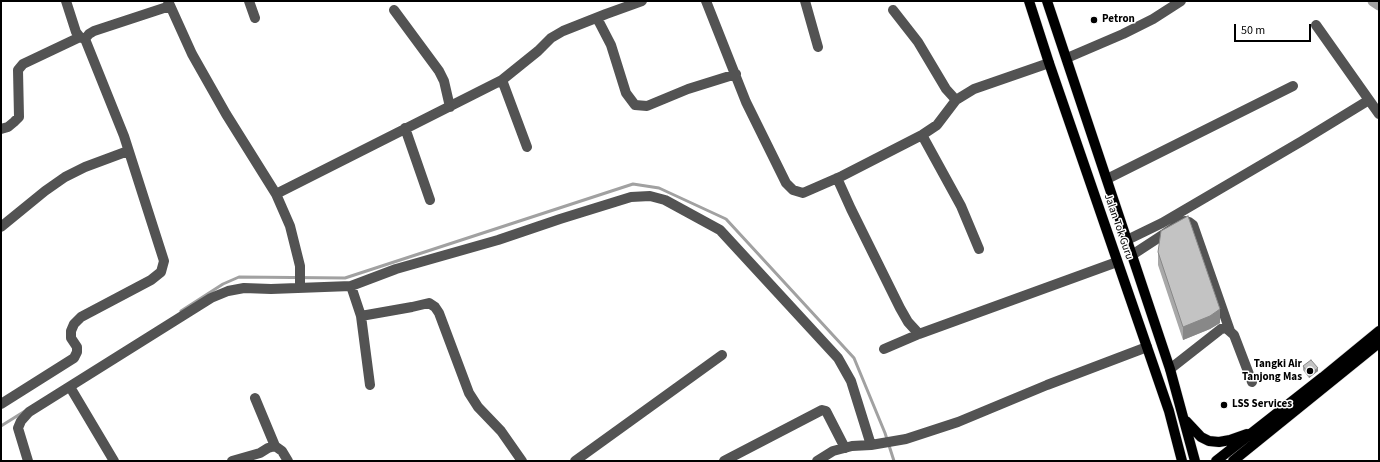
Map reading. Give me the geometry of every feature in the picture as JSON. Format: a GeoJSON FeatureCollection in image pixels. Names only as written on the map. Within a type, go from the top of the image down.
{"type":"FeatureCollection","features":[{"type":"Feature","properties":{"kind":"main road","name":"Jalan Tok Guru"},"geometry":{"type":"LineString","coordinates":[[1029,1],[1169,411],[1182,461]]}},
{"type":"Feature","properties":{"kind":"main road","name":"Jalan Tok Guru"},"geometry":{"type":"LineString","coordinates":[[1048,1],[1170,369],[1195,461]]}},
{"type":"Feature","properties":{"kind":"main road"},"geometry":{"type":"LineString","coordinates":[[1216,461],[1379,331]]}},
{"type":"Feature","properties":{"kind":"main road"},"geometry":{"type":"LineString","coordinates":[[1234,460],[1379,343]]}},
{"type":"Feature","properties":{"kind":"main road"},"geometry":{"type":"LineString","coordinates":[[1184,418],[1201,437],[1210,442],[1230,440],[1256,429]]}},
{"type":"Feature","properties":{"kind":"street"},"geometry":{"type":"LineString","coordinates":[[1,404],[74,358],[77,352],[77,347],[71,338],[71,332],[74,324],[81,318],[151,280],[160,272],[164,261],[124,136],[83,38],[76,32],[66,1]]}},
{"type":"Feature","properties":{"kind":"street"},"geometry":{"type":"LineString","coordinates":[[249,1],[255,18]]}},
{"type":"Feature","properties":{"kind":"street"},"geometry":{"type":"LineString","coordinates":[[276,194],[502,80],[551,38],[597,18],[642,1]]}},
{"type":"Feature","properties":{"kind":"street"},"geometry":{"type":"LineString","coordinates":[[706,1],[746,102],[786,183],[793,190],[804,193],[837,178],[937,126],[956,100],[974,89],[1049,63]]}},
{"type":"Feature","properties":{"kind":"street"},"geometry":{"type":"LineString","coordinates":[[805,1],[818,47]]}},
{"type":"Feature","properties":{"kind":"street"},"geometry":{"type":"LineString","coordinates":[[1067,58],[1129,31],[1153,19],[1181,1]]}},
{"type":"Feature","properties":{"kind":"street"},"geometry":{"type":"LineString","coordinates":[[1,129],[8,127],[18,117],[18,70],[23,64],[83,38],[94,31],[169,3],[192,54],[226,114],[276,194],[290,226],[300,266],[300,285]]}},
{"type":"Feature","properties":{"kind":"street"},"geometry":{"type":"LineString","coordinates":[[394,10],[439,71],[450,107]]}},
{"type":"Feature","properties":{"kind":"street"},"geometry":{"type":"LineString","coordinates":[[893,10],[918,42],[946,88],[956,100]]}},
{"type":"Feature","properties":{"kind":"street"},"geometry":{"type":"LineString","coordinates":[[597,18],[611,45],[626,93],[635,105],[647,106],[736,74]]}},
{"type":"Feature","properties":{"kind":"street"},"geometry":{"type":"LineString","coordinates":[[1316,25],[1379,114]]}},
{"type":"Feature","properties":{"kind":"street"},"geometry":{"type":"LineString","coordinates":[[502,80],[527,148]]}},
{"type":"Feature","properties":{"kind":"street"},"geometry":{"type":"LineString","coordinates":[[1107,179],[1293,86]]}},
{"type":"Feature","properties":{"kind":"street"},"geometry":{"type":"LineString","coordinates":[[1127,240],[1162,223],[1369,100]]}},
{"type":"Feature","properties":{"kind":"street"},"geometry":{"type":"LineString","coordinates":[[405,128],[430,200]]}},
{"type":"Feature","properties":{"kind":"street"},"geometry":{"type":"LineString","coordinates":[[922,135],[961,206],[979,249]]}},
{"type":"Feature","properties":{"kind":"street"},"geometry":{"type":"LineString","coordinates":[[1,227],[45,191],[85,166],[128,151]]}},
{"type":"Feature","properties":{"kind":"street"},"geometry":{"type":"LineString","coordinates":[[837,178],[900,308],[908,322],[919,334]]}},
{"type":"Feature","properties":{"kind":"street"},"geometry":{"type":"LineString","coordinates":[[28,461],[18,428],[21,421],[29,412],[212,298],[228,291],[244,288],[271,290],[300,285],[351,286],[396,269],[498,240],[631,197],[650,196],[666,200],[720,230],[838,358],[851,381],[873,445]]}},
{"type":"Feature","properties":{"kind":"street"},"geometry":{"type":"LineString","coordinates":[[1132,255],[1181,223],[1189,222],[1193,225],[1230,331]]}},
{"type":"Feature","properties":{"kind":"street"},"geometry":{"type":"LineString","coordinates":[[884,348],[1117,262]]}},
{"type":"Feature","properties":{"kind":"street"},"geometry":{"type":"LineString","coordinates":[[351,286],[361,316],[370,385]]}},
{"type":"Feature","properties":{"kind":"street"},"geometry":{"type":"LineString","coordinates":[[361,316],[429,303],[435,307],[469,392],[478,406],[500,431],[522,461]]}},
{"type":"Feature","properties":{"kind":"street"},"geometry":{"type":"LineString","coordinates":[[1170,369],[1222,329],[1226,328],[1234,335],[1252,382]]}},
{"type":"Feature","properties":{"kind":"street"},"geometry":{"type":"LineString","coordinates":[[817,461],[833,451],[852,446],[873,445],[906,439],[958,422],[1047,385],[1147,347]]}},
{"type":"Feature","properties":{"kind":"street"},"geometry":{"type":"LineString","coordinates":[[575,461],[722,355]]}},
{"type":"Feature","properties":{"kind":"street"},"geometry":{"type":"LineString","coordinates":[[70,387],[114,461]]}},
{"type":"Feature","properties":{"kind":"street"},"geometry":{"type":"LineString","coordinates":[[255,398],[275,446],[282,451],[288,461]]}},
{"type":"Feature","properties":{"kind":"street"},"geometry":{"type":"LineString","coordinates":[[724,461],[822,410],[826,411],[845,448]]}},
{"type":"Feature","properties":{"kind":"street"},"geometry":{"type":"LineString","coordinates":[[232,461],[260,453],[275,446]]}},
{"type":"Feature","properties":{"kind":"building"},"geometry":{"type":"Polygon","coordinates":[[[1188,216],[1220,309],[1210,316],[1183,327],[1158,252],[1161,231],[1188,216]]]}},
{"type":"Feature","properties":{"kind":"building"},"geometry":{"type":"Polygon","coordinates":[[[1311,360],[1318,368],[1309,374],[1303,366],[1311,360]]]}},
{"type":"Feature","properties":{"kind":"waterway"},"geometry":{"type":"LineString","coordinates":[[1373,1],[1379,5]]}},
{"type":"Feature","properties":{"kind":"waterway"},"geometry":{"type":"LineString","coordinates":[[181,311],[223,284],[239,277],[345,278],[633,184],[659,188],[726,219],[854,358],[885,433],[894,461]]}},
{"type":"Feature","properties":{"kind":"waterway"},"geometry":{"type":"LineString","coordinates":[[1,426],[25,411]]}},
{"type":"Feature","properties":{"kind":"place","name":"Petron"},"geometry":{"type":"Point","coordinates":[1094,20]}},
{"type":"Feature","properties":{"kind":"place","name":"Tangki Air Tanjong Mas"},"geometry":{"type":"Point","coordinates":[1310,371]}},
{"type":"Feature","properties":{"kind":"place","name":"LSS Services"},"geometry":{"type":"Point","coordinates":[1224,405]}}]}
